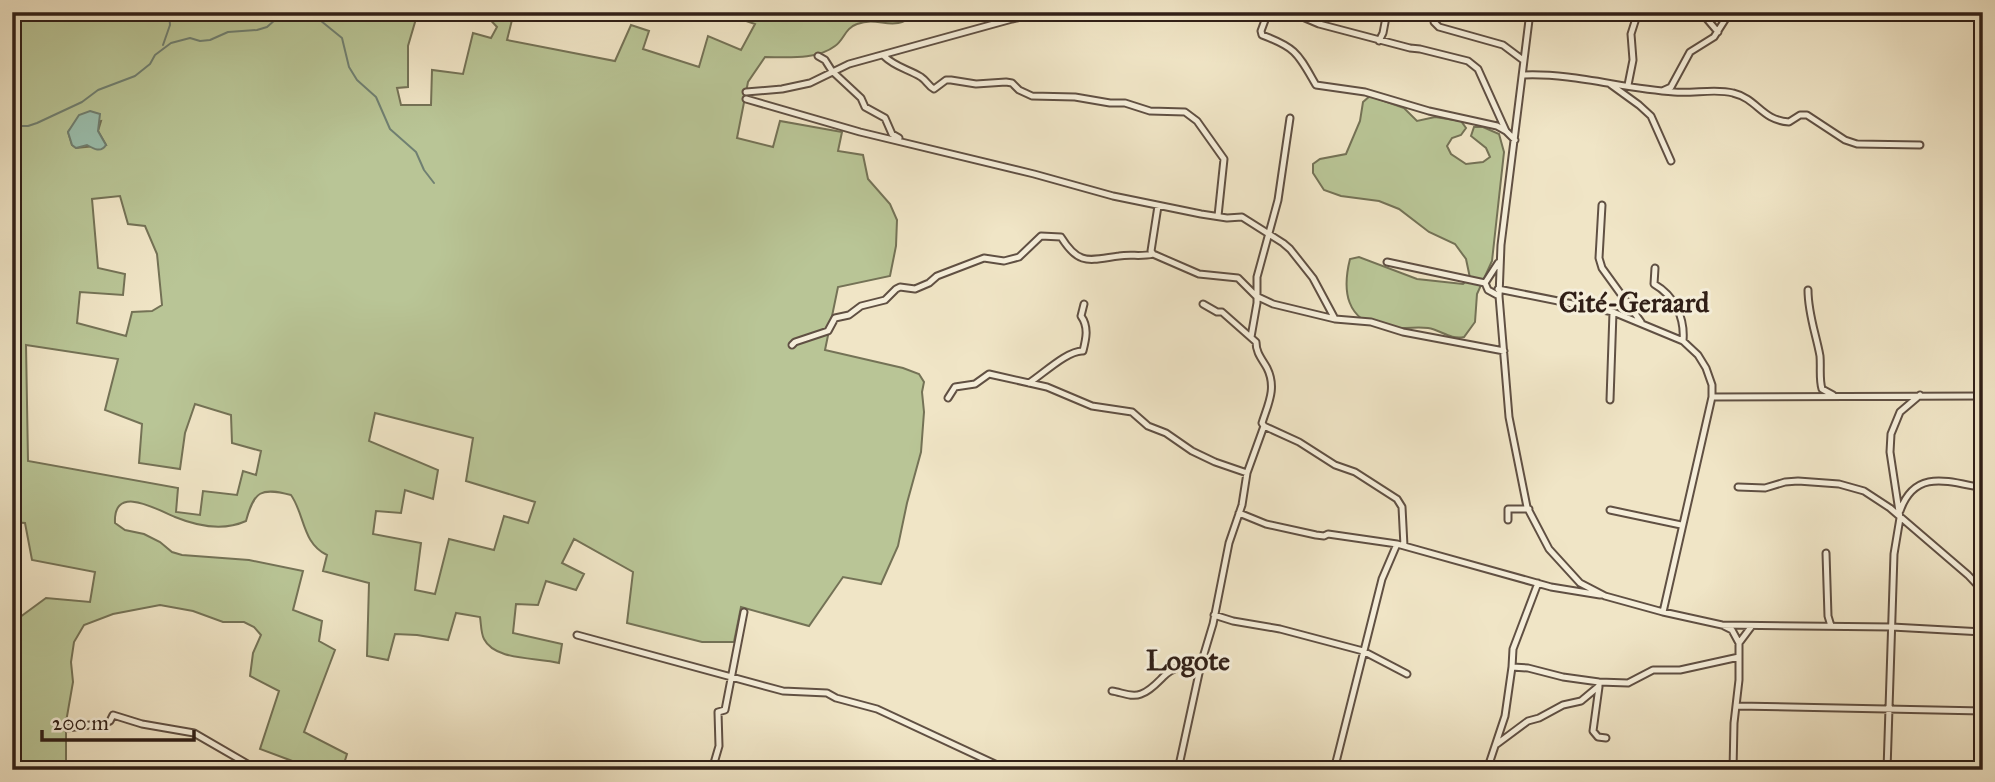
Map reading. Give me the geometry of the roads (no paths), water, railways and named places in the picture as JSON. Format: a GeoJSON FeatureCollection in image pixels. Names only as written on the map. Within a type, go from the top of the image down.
{"type":"FeatureCollection","features":[{"type":"Feature","properties":{"kind":"street"},"geometry":{"type":"LineString","coordinates":[[978,12],[1012,19]]}},
{"type":"Feature","properties":{"kind":"street"},"geometry":{"type":"LineString","coordinates":[[1045,12],[849,64],[810,83],[746,96],[860,132],[1158,206],[1218,216],[1242,217],[1290,249],[1312,278],[1335,319]]}},
{"type":"Feature","properties":{"kind":"street"},"geometry":{"type":"LineString","coordinates":[[1268,12],[1262,35],[1295,51],[1316,85],[1365,92],[1429,111],[1497,126],[1515,140]]}},
{"type":"Feature","properties":{"kind":"street"},"geometry":{"type":"LineString","coordinates":[[1303,12],[1305,18],[1319,24],[1468,61],[1478,69],[1506,131]]}},
{"type":"Feature","properties":{"kind":"street"},"geometry":{"type":"LineString","coordinates":[[1379,41],[1387,12]]}},
{"type":"Feature","properties":{"kind":"street"},"geometry":{"type":"LineString","coordinates":[[1435,12],[1434,22],[1438,27],[1503,44],[1523,60]]}},
{"type":"Feature","properties":{"kind":"street"},"geometry":{"type":"LineString","coordinates":[[1530,12],[1500,260],[1499,293],[1509,417],[1529,509],[1549,549],[1580,583],[1605,596]]}},
{"type":"Feature","properties":{"kind":"street"},"geometry":{"type":"LineString","coordinates":[[1628,85],[1633,60],[1632,34],[1638,12]]}},
{"type":"Feature","properties":{"kind":"street"},"geometry":{"type":"LineString","coordinates":[[1701,12],[1718,32]]}},
{"type":"Feature","properties":{"kind":"street"},"geometry":{"type":"LineString","coordinates":[[1662,91],[1671,87],[1690,52],[1718,32],[1730,12]]}},
{"type":"Feature","properties":{"kind":"street"},"geometry":{"type":"LineString","coordinates":[[818,56],[861,98],[865,107],[885,118],[891,134],[900,140]]}},
{"type":"Feature","properties":{"kind":"street"},"geometry":{"type":"LineString","coordinates":[[884,56],[893,64],[920,76],[934,89],[946,80],[976,85],[1006,82],[1032,96],[1085,98],[1125,103],[1150,111],[1180,111],[1190,114],[1224,159],[1218,216]]}},
{"type":"Feature","properties":{"kind":"street"},"geometry":{"type":"LineString","coordinates":[[1524,75],[1548,74],[1676,93],[1726,91],[1741,94],[1755,104],[1766,117],[1789,122],[1800,115],[1807,115],[1845,140],[1857,144],[1920,145]]}},
{"type":"Feature","properties":{"kind":"street"},"geometry":{"type":"LineString","coordinates":[[1608,83],[1651,116],[1671,161]]}},
{"type":"Feature","properties":{"kind":"street"},"geometry":{"type":"LineString","coordinates":[[1251,337],[1257,277],[1278,200],[1290,118]]}},
{"type":"Feature","properties":{"kind":"street"},"geometry":{"type":"LineString","coordinates":[[1602,205],[1599,258],[1602,268],[1643,324]]}},
{"type":"Feature","properties":{"kind":"street"},"geometry":{"type":"LineString","coordinates":[[1153,254],[1151,243],[1158,206]]}},
{"type":"Feature","properties":{"kind":"street"},"geometry":{"type":"LineString","coordinates":[[792,345],[828,331],[835,318],[849,315],[861,306],[886,300],[896,289],[915,289],[937,276],[984,258],[1004,261],[1019,257],[1041,236],[1061,237],[1071,254],[1091,260],[1153,254],[1199,274],[1234,276],[1256,296],[1273,304],[1335,319],[1371,322],[1403,332],[1504,351]]}},
{"type":"Feature","properties":{"kind":"street"},"geometry":{"type":"LineString","coordinates":[[1485,284],[1500,260]]}},
{"type":"Feature","properties":{"kind":"street"},"geometry":{"type":"LineString","coordinates":[[1387,262],[1485,284],[1489,290],[1499,293],[1613,312],[1683,341],[1698,355],[1712,385],[1712,397],[1663,612]]}},
{"type":"Feature","properties":{"kind":"street"},"geometry":{"type":"LineString","coordinates":[[1655,268],[1654,284],[1669,297],[1682,318],[1683,341]]}},
{"type":"Feature","properties":{"kind":"street"},"geometry":{"type":"LineString","coordinates":[[1808,290],[1808,306],[1820,358],[1822,389],[1834,396]]}},
{"type":"Feature","properties":{"kind":"street"},"geometry":{"type":"LineString","coordinates":[[1029,383],[1070,355],[1083,351],[1087,330],[1081,316],[1084,304]]}},
{"type":"Feature","properties":{"kind":"street"},"geometry":{"type":"LineString","coordinates":[[1178,770],[1229,543],[1273,388],[1270,374],[1256,350],[1256,342],[1222,312],[1203,304]]}},
{"type":"Feature","properties":{"kind":"street"},"geometry":{"type":"LineString","coordinates":[[1610,400],[1613,312]]}},
{"type":"Feature","properties":{"kind":"street"},"geometry":{"type":"LineString","coordinates":[[948,398],[955,387],[975,384],[989,374],[1046,387],[1092,405],[1132,412],[1148,426],[1166,432],[1192,451],[1215,463],[1247,473]]}},
{"type":"Feature","properties":{"kind":"street"},"geometry":{"type":"LineString","coordinates":[[1900,515],[1891,463],[1891,435],[1902,408],[1920,395]]}},
{"type":"Feature","properties":{"kind":"street"},"geometry":{"type":"LineString","coordinates":[[1712,397],[1983,396]]}},
{"type":"Feature","properties":{"kind":"street"},"geometry":{"type":"LineString","coordinates":[[1264,426],[1299,442],[1335,465],[1355,472],[1397,499],[1402,507],[1404,546]]}},
{"type":"Feature","properties":{"kind":"street"},"geometry":{"type":"LineString","coordinates":[[1738,487],[1765,488],[1798,481],[1839,484],[1864,491],[1900,515],[1983,591]]}},
{"type":"Feature","properties":{"kind":"street"},"geometry":{"type":"LineString","coordinates":[[1887,770],[1894,554],[1900,515],[1906,497],[1919,485],[1929,481],[1946,481],[1983,488]]}},
{"type":"Feature","properties":{"kind":"street"},"geometry":{"type":"LineString","coordinates":[[1508,520],[1508,509],[1529,509]]}},
{"type":"Feature","properties":{"kind":"street"},"geometry":{"type":"LineString","coordinates":[[1610,510],[1681,525]]}},
{"type":"Feature","properties":{"kind":"street"},"geometry":{"type":"LineString","coordinates":[[1239,513],[1266,524],[1324,536],[1328,534],[1396,544],[1538,583],[1605,596],[1722,625],[1892,627],[1983,632]]}},
{"type":"Feature","properties":{"kind":"street"},"geometry":{"type":"LineString","coordinates":[[1334,770],[1382,579],[1396,544]]}},
{"type":"Feature","properties":{"kind":"street"},"geometry":{"type":"LineString","coordinates":[[1826,553],[1828,616],[1831,626]]}},
{"type":"Feature","properties":{"kind":"street"},"geometry":{"type":"LineString","coordinates":[[1488,770],[1505,716],[1513,649],[1538,583]]}},
{"type":"Feature","properties":{"kind":"street"},"geometry":{"type":"LineString","coordinates":[[712,770],[719,746],[718,712],[725,710],[744,612]]}},
{"type":"Feature","properties":{"kind":"street"},"geometry":{"type":"LineString","coordinates":[[1214,615],[1363,651],[1407,674]]}},
{"type":"Feature","properties":{"kind":"street"},"geometry":{"type":"LineString","coordinates":[[1722,625],[1732,630],[1739,643],[1733,770]]}},
{"type":"Feature","properties":{"kind":"street"},"geometry":{"type":"LineString","coordinates":[[1739,643],[1751,627]]}},
{"type":"Feature","properties":{"kind":"street"},"geometry":{"type":"LineString","coordinates":[[577,635],[783,691],[827,693],[877,709],[1008,770]]}},
{"type":"Feature","properties":{"kind":"street"},"geometry":{"type":"LineString","coordinates":[[1512,667],[1599,684],[1628,683],[1653,670],[1680,670],[1739,657]]}},
{"type":"Feature","properties":{"kind":"street"},"geometry":{"type":"LineString","coordinates":[[1112,691],[1140,695],[1181,665],[1200,664]]}},
{"type":"Feature","properties":{"kind":"street"},"geometry":{"type":"LineString","coordinates":[[1599,684],[1593,731],[1598,737],[1606,738]]}},
{"type":"Feature","properties":{"kind":"street"},"geometry":{"type":"LineString","coordinates":[[1497,744],[1528,721],[1563,705],[1581,701],[1599,684]]}},
{"type":"Feature","properties":{"kind":"street"},"geometry":{"type":"LineString","coordinates":[[1737,706],[1983,711]]}},
{"type":"Feature","properties":{"kind":"street"},"geometry":{"type":"LineString","coordinates":[[67,728],[105,723],[110,721],[113,715],[142,724],[194,733],[258,770]]}},
{"type":"Feature","properties":{"kind":"waterway"},"geometry":{"type":"LineString","coordinates":[[163,45],[170,25],[169,12]]}},
{"type":"Feature","properties":{"kind":"waterway"},"geometry":{"type":"LineString","coordinates":[[12,126],[37,123],[82,102],[98,90],[135,76],[171,43],[190,38],[210,40],[228,32],[257,30],[267,27],[284,12]]}},
{"type":"Feature","properties":{"kind":"waterway"},"geometry":{"type":"LineString","coordinates":[[310,12],[342,38],[349,67],[357,80],[376,97],[390,129],[416,152],[424,170],[434,183]]}},
{"type":"Feature","properties":{"kind":"district","name":"Cité-Geraard"},"geometry":{"type":"Point","coordinates":[1634,302]}},
{"type":"Feature","properties":{"kind":"district","name":"Logote"},"geometry":{"type":"Point","coordinates":[1188,660]}}]}
